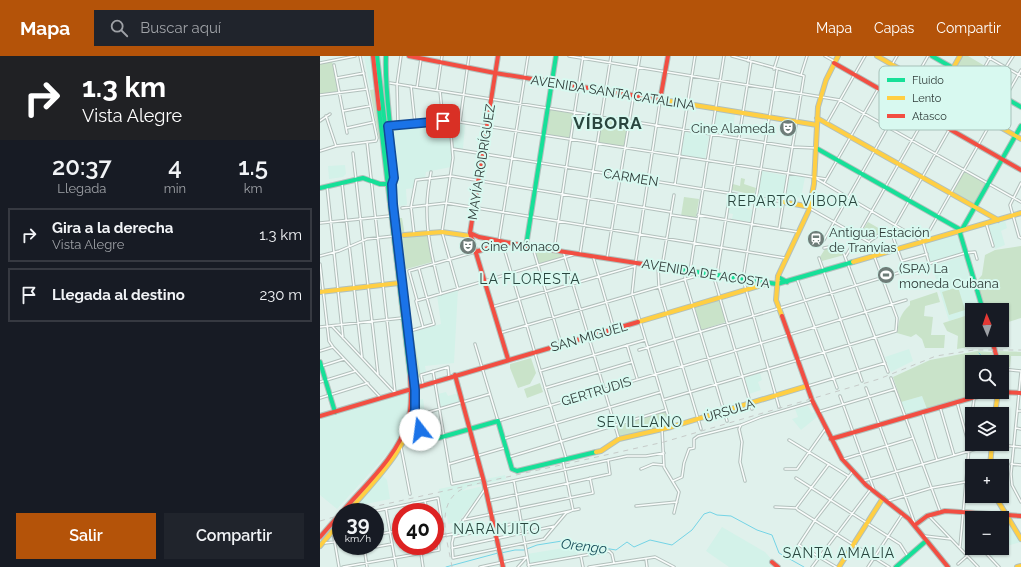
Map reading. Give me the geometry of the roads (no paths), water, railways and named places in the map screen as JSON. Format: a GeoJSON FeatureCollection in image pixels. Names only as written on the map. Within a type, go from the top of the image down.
{"type":"FeatureCollection","features":[{"type":"Feature","properties":{"kind":"main road"},"geometry":{"type":"LineString","coordinates":[[351,503],[402,447],[411,422],[413,409],[413,389],[408,332],[373,56]]}},
{"type":"Feature","properties":{"kind":"main road"},"geometry":{"type":"LineString","coordinates":[[377,56],[394,178],[390,184],[391,215],[413,389]]}},
{"type":"Feature","properties":{"kind":"main road"},"geometry":{"type":"LineString","coordinates":[[383,138],[388,127],[385,76],[386,56]]}},
{"type":"Feature","properties":{"kind":"main road","name":"AVENIDA SANTA CATALINA"},"geometry":{"type":"LineString","coordinates":[[409,56],[495,73],[796,122],[810,124],[817,121]]}},
{"type":"Feature","properties":{"kind":"main road","name":"MAYÍA RODRÍGUEZ"},"geometry":{"type":"LineString","coordinates":[[498,56],[471,236],[483,281],[508,359]]}},
{"type":"Feature","properties":{"kind":"main road"},"geometry":{"type":"LineString","coordinates":[[526,246],[556,56]]}},
{"type":"Feature","properties":{"kind":"main road"},"geometry":{"type":"LineString","coordinates":[[660,100],[668,56]]}},
{"type":"Feature","properties":{"kind":"main road"},"geometry":{"type":"LineString","coordinates":[[838,56],[834,62],[821,96],[817,121],[816,178],[810,207],[785,258],[778,277],[775,294],[778,308],[806,386],[842,459],[872,489],[915,523],[926,541],[948,567]]}},
{"type":"Feature","properties":{"kind":"main road"},"geometry":{"type":"LineString","coordinates":[[877,56],[892,65]]}},
{"type":"Feature","properties":{"kind":"main road"},"geometry":{"type":"LineString","coordinates":[[932,56],[950,66]]}},
{"type":"Feature","properties":{"kind":"main road"},"geometry":{"type":"LineString","coordinates":[[954,66],[960,56]]}},
{"type":"Feature","properties":{"kind":"main road"},"geometry":{"type":"LineString","coordinates":[[834,62],[878,89]]}},
{"type":"Feature","properties":{"kind":"main road"},"geometry":{"type":"LineString","coordinates":[[1011,101],[1021,107]]}},
{"type":"Feature","properties":{"kind":"main road"},"geometry":{"type":"LineString","coordinates":[[817,121],[823,120],[998,220]]}},
{"type":"Feature","properties":{"kind":"main road"},"geometry":{"type":"LineString","coordinates":[[981,303],[960,237],[962,230],[975,206],[1021,126]]}},
{"type":"Feature","properties":{"kind":"main road"},"geometry":{"type":"LineString","coordinates":[[949,130],[1021,170]]}},
{"type":"Feature","properties":{"kind":"main road"},"geometry":{"type":"LineString","coordinates":[[1004,130],[1021,139]]}},
{"type":"Feature","properties":{"kind":"main road"},"geometry":{"type":"LineString","coordinates":[[816,148],[962,230]]}},
{"type":"Feature","properties":{"kind":"main road"},"geometry":{"type":"LineString","coordinates":[[320,188],[366,179],[390,184]]}},
{"type":"Feature","properties":{"kind":"main road","name":"CARMEN"},"geometry":{"type":"LineString","coordinates":[[784,202],[810,207]]}},
{"type":"Feature","properties":{"kind":"main road","name":"AVENIDA DE ACOSTA"},"geometry":{"type":"LineString","coordinates":[[404,235],[442,232],[607,258],[635,264],[660,266],[777,284],[875,257],[1021,213]]}},
{"type":"Feature","properties":{"kind":"main road"},"geometry":{"type":"LineString","coordinates":[[475,252],[505,243]]}},
{"type":"Feature","properties":{"kind":"main road"},"geometry":{"type":"LineString","coordinates":[[778,277],[787,282]]}},
{"type":"Feature","properties":{"kind":"main road"},"geometry":{"type":"LineString","coordinates":[[322,292],[399,283]]}},
{"type":"Feature","properties":{"kind":"main road","name":"SAN MIGUEL"},"geometry":{"type":"LineString","coordinates":[[320,416],[767,283]]}},
{"type":"Feature","properties":{"kind":"main road"},"geometry":{"type":"LineString","coordinates":[[320,365],[335,412]]}},
{"type":"Feature","properties":{"kind":"main road"},"geometry":{"type":"LineString","coordinates":[[455,376],[488,500],[502,565]]}},
{"type":"Feature","properties":{"kind":"main road","name":"ÚRSULA"},"geometry":{"type":"LineString","coordinates":[[508,457],[513,471],[602,451],[619,439],[698,419],[806,386]]}},
{"type":"Feature","properties":{"kind":"main road"},"geometry":{"type":"LineString","coordinates":[[1009,392],[1020,393]]}},
{"type":"Feature","properties":{"kind":"main road"},"geometry":{"type":"LineString","coordinates":[[831,439],[967,399]]}},
{"type":"Feature","properties":{"kind":"main road"},"geometry":{"type":"LineString","coordinates":[[498,421],[508,457]]}},
{"type":"Feature","properties":{"kind":"main road","name":"GERTRUDIS"},"geometry":{"type":"LineString","coordinates":[[411,422],[425,436],[426,441],[498,421]]}},
{"type":"Feature","properties":{"kind":"main road"},"geometry":{"type":"LineString","coordinates":[[384,465],[398,445],[411,422]]}},
{"type":"Feature","properties":{"kind":"main road"},"geometry":{"type":"LineString","coordinates":[[354,503],[366,486]]}},
{"type":"Feature","properties":{"kind":"main road"},"geometry":{"type":"LineString","coordinates":[[841,567],[885,499]]}},
{"type":"Feature","properties":{"kind":"main road"},"geometry":{"type":"LineString","coordinates":[[915,523],[940,511],[965,511]]}},
{"type":"Feature","properties":{"kind":"main road"},"geometry":{"type":"LineString","coordinates":[[1009,515],[1021,516]]}},
{"type":"Feature","properties":{"kind":"main road"},"geometry":{"type":"LineString","coordinates":[[1009,517],[1021,539]]}},
{"type":"Feature","properties":{"kind":"main road"},"geometry":{"type":"LineString","coordinates":[[320,537],[332,524]]}},
{"type":"Feature","properties":{"kind":"main road"},"geometry":{"type":"LineString","coordinates":[[320,546],[332,532]]}},
{"type":"Feature","properties":{"kind":"main road"},"geometry":{"type":"LineString","coordinates":[[896,567],[907,555],[926,541]]}},
{"type":"Feature","properties":{"kind":"main road"},"geometry":{"type":"LineString","coordinates":[[772,562],[778,567]]}},
{"type":"Feature","properties":{"kind":"main road"},"geometry":{"type":"LineString","coordinates":[[1017,567],[1021,566]]}},
{"type":"Feature","properties":{"kind":"street"},"geometry":{"type":"LineString","coordinates":[[320,63],[355,56]]}},
{"type":"Feature","properties":{"kind":"street"},"geometry":{"type":"LineString","coordinates":[[320,148],[321,151],[336,146],[376,141],[377,138],[374,122],[360,56]]}},
{"type":"Feature","properties":{"kind":"street"},"geometry":{"type":"LineString","coordinates":[[398,126],[397,84],[400,56]]}},
{"type":"Feature","properties":{"kind":"street"},"geometry":{"type":"LineString","coordinates":[[442,56],[438,91],[443,121]]}},
{"type":"Feature","properties":{"kind":"street"},"geometry":{"type":"LineString","coordinates":[[460,122],[470,56]]}},
{"type":"Feature","properties":{"kind":"street"},"geometry":{"type":"LineString","coordinates":[[498,241],[528,56]]}},
{"type":"Feature","properties":{"kind":"street"},"geometry":{"type":"LineString","coordinates":[[569,56],[583,57],[638,68],[821,96],[840,100],[879,121]]}},
{"type":"Feature","properties":{"kind":"street"},"geometry":{"type":"LineString","coordinates":[[417,301],[578,254],[585,226],[588,198],[611,56]]}},
{"type":"Feature","properties":{"kind":"street"},"geometry":{"type":"LineString","coordinates":[[607,258],[640,56]]}},
{"type":"Feature","properties":{"kind":"street"},"geometry":{"type":"LineString","coordinates":[[675,184],[695,56]]}},
{"type":"Feature","properties":{"kind":"street"},"geometry":{"type":"LineString","coordinates":[[724,56],[694,243],[685,279],[727,421]]}},
{"type":"Feature","properties":{"kind":"street"},"geometry":{"type":"LineString","coordinates":[[732,56],[777,70],[804,76],[779,229]]}},
{"type":"Feature","properties":{"kind":"street"},"geometry":{"type":"LineString","coordinates":[[748,61],[749,56]]}},
{"type":"Feature","properties":{"kind":"street"},"geometry":{"type":"LineString","coordinates":[[774,69],[778,56]]}},
{"type":"Feature","properties":{"kind":"street"},"geometry":{"type":"LineString","coordinates":[[801,75],[807,56]]}},
{"type":"Feature","properties":{"kind":"street"},"geometry":{"type":"LineString","coordinates":[[825,56],[834,62]]}},
{"type":"Feature","properties":{"kind":"street"},"geometry":{"type":"LineString","coordinates":[[827,123],[865,56]]}},
{"type":"Feature","properties":{"kind":"street"},"geometry":{"type":"LineString","coordinates":[[892,65],[897,56]]}},
{"type":"Feature","properties":{"kind":"street"},"geometry":{"type":"LineString","coordinates":[[923,66],[928,56]]}},
{"type":"Feature","properties":{"kind":"street"},"geometry":{"type":"LineString","coordinates":[[986,56],[1004,66]]}},
{"type":"Feature","properties":{"kind":"street"},"geometry":{"type":"LineString","coordinates":[[1007,66],[1013,56]]}},
{"type":"Feature","properties":{"kind":"street"},"geometry":{"type":"LineString","coordinates":[[554,250],[557,221],[583,57]]}},
{"type":"Feature","properties":{"kind":"street"},"geometry":{"type":"LineString","coordinates":[[985,66],[990,57]]}},
{"type":"Feature","properties":{"kind":"street"},"geometry":{"type":"LineString","coordinates":[[417,87],[421,58]]}},
{"type":"Feature","properties":{"kind":"street"},"geometry":{"type":"LineString","coordinates":[[751,62],[715,275],[719,297],[752,408]]}},
{"type":"Feature","properties":{"kind":"street"},"geometry":{"type":"LineString","coordinates":[[334,65],[347,133]]}},
{"type":"Feature","properties":{"kind":"street"},"geometry":{"type":"LineString","coordinates":[[777,70],[743,279],[779,407]]}},
{"type":"Feature","properties":{"kind":"street"},"geometry":{"type":"LineString","coordinates":[[1011,70],[1020,75]]}},
{"type":"Feature","properties":{"kind":"street"},"geometry":{"type":"LineString","coordinates":[[1011,89],[1020,75],[1021,70]]}},
{"type":"Feature","properties":{"kind":"street"},"geometry":{"type":"LineString","coordinates":[[337,78],[364,73]]}},
{"type":"Feature","properties":{"kind":"street"},"geometry":{"type":"LineString","coordinates":[[390,82],[656,126],[792,147],[816,148]]}},
{"type":"Feature","properties":{"kind":"street"},"geometry":{"type":"LineString","coordinates":[[411,86],[415,124]]}},
{"type":"Feature","properties":{"kind":"street"},"geometry":{"type":"LineString","coordinates":[[320,95],[340,94],[367,89]]}},
{"type":"Feature","properties":{"kind":"street"},"geometry":{"type":"LineString","coordinates":[[824,183],[878,89]]}},
{"type":"Feature","properties":{"kind":"street"},"geometry":{"type":"LineString","coordinates":[[660,100],[635,264],[632,294],[671,426]]}},
{"type":"Feature","properties":{"kind":"street"},"geometry":{"type":"LineString","coordinates":[[343,111],[370,106]]}},
{"type":"Feature","properties":{"kind":"street"},"geometry":{"type":"LineString","coordinates":[[320,121],[330,114]]}},
{"type":"Feature","properties":{"kind":"street"},"geometry":{"type":"LineString","coordinates":[[326,116],[336,146]]}},
{"type":"Feature","properties":{"kind":"street"},"geometry":{"type":"LineString","coordinates":[[388,127],[443,121],[460,122],[734,166],[826,179]]}},
{"type":"Feature","properties":{"kind":"street"},"geometry":{"type":"LineString","coordinates":[[450,121],[453,149],[451,176],[442,232],[458,289]]}},
{"type":"Feature","properties":{"kind":"street"},"geometry":{"type":"LineString","coordinates":[[347,128],[374,122]]}},
{"type":"Feature","properties":{"kind":"street"},"geometry":{"type":"LineString","coordinates":[[388,127],[398,123]]}},
{"type":"Feature","properties":{"kind":"street"},"geometry":{"type":"LineString","coordinates":[[824,240],[886,130]]}},
{"type":"Feature","properties":{"kind":"street"},"geometry":{"type":"LineString","coordinates":[[895,130],[1021,202]]}},
{"type":"Feature","properties":{"kind":"street"},"geometry":{"type":"LineString","coordinates":[[846,256],[917,130]]}},
{"type":"Feature","properties":{"kind":"street"},"geometry":{"type":"LineString","coordinates":[[905,271],[893,235],[895,224],[949,130]]}},
{"type":"Feature","properties":{"kind":"street"},"geometry":{"type":"LineString","coordinates":[[923,242],[985,130]]}},
{"type":"Feature","properties":{"kind":"street"},"geometry":{"type":"LineString","coordinates":[[367,142],[395,394]]}},
{"type":"Feature","properties":{"kind":"street","name":"CARMEN"},"geometry":{"type":"LineString","coordinates":[[453,149],[730,192],[784,202]]}},
{"type":"Feature","properties":{"kind":"street"},"geometry":{"type":"LineString","coordinates":[[353,153],[378,374]]}},
{"type":"Feature","properties":{"kind":"street"},"geometry":{"type":"LineString","coordinates":[[431,172],[426,206],[433,263],[441,294]]}},
{"type":"Feature","properties":{"kind":"street"},"geometry":{"type":"LineString","coordinates":[[414,234],[411,207],[416,180],[451,176],[671,212]]}},
{"type":"Feature","properties":{"kind":"street"},"geometry":{"type":"LineString","coordinates":[[816,178],[872,210],[923,242],[930,264]]}},
{"type":"Feature","properties":{"kind":"street"},"geometry":{"type":"LineString","coordinates":[[342,183],[362,357]]}},
{"type":"Feature","properties":{"kind":"street"},"geometry":{"type":"LineString","coordinates":[[1020,238],[1010,205],[1021,183]]}},
{"type":"Feature","properties":{"kind":"street"},"geometry":{"type":"LineString","coordinates":[[327,186],[343,338]]}},
{"type":"Feature","properties":{"kind":"street"},"geometry":{"type":"LineString","coordinates":[[674,195],[667,239],[660,266],[658,287],[700,428]]}},
{"type":"Feature","properties":{"kind":"street"},"geometry":{"type":"LineString","coordinates":[[402,208],[446,204],[785,258]]}},
{"type":"Feature","properties":{"kind":"street"},"geometry":{"type":"LineString","coordinates":[[664,400],[896,331],[897,318],[869,242],[810,207]]}},
{"type":"Feature","properties":{"kind":"street"},"geometry":{"type":"LineString","coordinates":[[320,223],[391,215]]}},
{"type":"Feature","properties":{"kind":"street"},"geometry":{"type":"LineString","coordinates":[[671,215],[698,219]]}},
{"type":"Feature","properties":{"kind":"street"},"geometry":{"type":"LineString","coordinates":[[698,215],[798,232]]}},
{"type":"Feature","properties":{"kind":"street"},"geometry":{"type":"LineString","coordinates":[[986,223],[993,246]]}},
{"type":"Feature","properties":{"kind":"street"},"geometry":{"type":"LineString","coordinates":[[869,242],[880,234]]}},
{"type":"Feature","properties":{"kind":"street"},"geometry":{"type":"LineString","coordinates":[[320,256],[335,252],[364,240],[394,236]]}},
{"type":"Feature","properties":{"kind":"street"},"geometry":{"type":"LineString","coordinates":[[505,243],[519,299],[561,441],[564,470],[573,510]]}},
{"type":"Feature","properties":{"kind":"street"},"geometry":{"type":"LineString","coordinates":[[824,248],[840,245],[846,256],[888,372]]}},
{"type":"Feature","properties":{"kind":"street"},"geometry":{"type":"LineString","coordinates":[[532,247],[561,344]]}},
{"type":"Feature","properties":{"kind":"street"},"geometry":{"type":"LineString","coordinates":[[563,251],[587,336],[619,439]]}},
{"type":"Feature","properties":{"kind":"street"},"geometry":{"type":"LineString","coordinates":[[423,327],[409,271],[475,252]]}},
{"type":"Feature","properties":{"kind":"street"},"geometry":{"type":"LineString","coordinates":[[639,350],[965,253],[975,252],[977,259]]}},
{"type":"Feature","properties":{"kind":"street"},"geometry":{"type":"LineString","coordinates":[[902,261],[927,254]]}},
{"type":"Feature","properties":{"kind":"street"},"geometry":{"type":"LineString","coordinates":[[593,256],[614,329]]}},
{"type":"Feature","properties":{"kind":"street"},"geometry":{"type":"LineString","coordinates":[[819,258],[862,381]]}},
{"type":"Feature","properties":{"kind":"street"},"geometry":{"type":"LineString","coordinates":[[320,264],[328,338],[333,347],[381,398]]}},
{"type":"Feature","properties":{"kind":"street"},"geometry":{"type":"LineString","coordinates":[[492,307],[635,264]]}},
{"type":"Feature","properties":{"kind":"street"},"geometry":{"type":"LineString","coordinates":[[408,332],[434,324],[418,268]]}},
{"type":"Feature","properties":{"kind":"street"},"geometry":{"type":"LineString","coordinates":[[500,333],[705,273]]}},
{"type":"Feature","properties":{"kind":"street"},"geometry":{"type":"LineString","coordinates":[[797,279],[836,388]]}},
{"type":"Feature","properties":{"kind":"street","name":"GERTRUDIS"},"geometry":{"type":"LineString","coordinates":[[498,421],[655,373],[906,300]]}},
{"type":"Feature","properties":{"kind":"street"},"geometry":{"type":"LineString","coordinates":[[320,327],[403,317]]}},
{"type":"Feature","properties":{"kind":"street"},"geometry":{"type":"LineString","coordinates":[[332,326],[395,394]]}},
{"type":"Feature","properties":{"kind":"street"},"geometry":{"type":"LineString","coordinates":[[540,371],[645,340]]}},
{"type":"Feature","properties":{"kind":"street"},"geometry":{"type":"LineString","coordinates":[[475,344],[498,421]]}},
{"type":"Feature","properties":{"kind":"street"},"geometry":{"type":"LineString","coordinates":[[627,345],[637,379]]}},
{"type":"Feature","properties":{"kind":"street"},"geometry":{"type":"LineString","coordinates":[[320,351],[333,347]]}},
{"type":"Feature","properties":{"kind":"street"},"geometry":{"type":"LineString","coordinates":[[320,365],[344,359]]}},
{"type":"Feature","properties":{"kind":"street"},"geometry":{"type":"LineString","coordinates":[[545,388],[632,362]]}},
{"type":"Feature","properties":{"kind":"street"},"geometry":{"type":"LineString","coordinates":[[806,386],[885,363]]}},
{"type":"Feature","properties":{"kind":"street"},"geometry":{"type":"LineString","coordinates":[[423,385],[421,375],[433,371],[448,367],[449,377]]}},
{"type":"Feature","properties":{"kind":"street"},"geometry":{"type":"LineString","coordinates":[[320,382],[356,371]]}},
{"type":"Feature","properties":{"kind":"street"},"geometry":{"type":"LineString","coordinates":[[433,371],[452,484],[482,478]]}},
{"type":"Feature","properties":{"kind":"street"},"geometry":{"type":"LineString","coordinates":[[1009,371],[1021,372],[1012,464],[1012,482],[1020,500]]}},
{"type":"Feature","properties":{"kind":"street"},"geometry":{"type":"LineString","coordinates":[[891,378],[940,511]]}},
{"type":"Feature","properties":{"kind":"street"},"geometry":{"type":"LineString","coordinates":[[320,398],[368,383]]}},
{"type":"Feature","properties":{"kind":"street"},"geometry":{"type":"LineString","coordinates":[[866,388],[915,523]]}},
{"type":"Feature","properties":{"kind":"street"},"geometry":{"type":"LineString","coordinates":[[818,412],[895,390]]}},
{"type":"Feature","properties":{"kind":"street"},"geometry":{"type":"LineString","coordinates":[[503,439],[661,392]]}},
{"type":"Feature","properties":{"kind":"street"},"geometry":{"type":"LineString","coordinates":[[429,412],[490,394]]}},
{"type":"Feature","properties":{"kind":"street"},"geometry":{"type":"LineString","coordinates":[[812,567],[836,533],[872,489],[871,480],[840,396]]}},
{"type":"Feature","properties":{"kind":"street"},"geometry":{"type":"LineString","coordinates":[[673,481],[682,478],[686,453],[689,449],[694,448],[694,439],[698,436],[741,425],[757,418],[813,402]]}},
{"type":"Feature","properties":{"kind":"street"},"geometry":{"type":"LineString","coordinates":[[957,402],[965,431]]}},
{"type":"Feature","properties":{"kind":"street"},"geometry":{"type":"LineString","coordinates":[[940,407],[954,455]]}},
{"type":"Feature","properties":{"kind":"street"},"geometry":{"type":"LineString","coordinates":[[508,457],[666,410]]}},
{"type":"Feature","properties":{"kind":"street"},"geometry":{"type":"LineString","coordinates":[[922,412],[937,461]]}},
{"type":"Feature","properties":{"kind":"street"},"geometry":{"type":"LineString","coordinates":[[741,425],[739,429],[742,442],[740,462],[745,481]]}},
{"type":"Feature","properties":{"kind":"street"},"geometry":{"type":"LineString","coordinates":[[785,470],[797,469],[826,428]]}},
{"type":"Feature","properties":{"kind":"street"},"geometry":{"type":"LineString","coordinates":[[1016,428],[1021,429]]}},
{"type":"Feature","properties":{"kind":"street"},"geometry":{"type":"LineString","coordinates":[[662,429],[664,466],[679,492],[674,513]]}},
{"type":"Feature","properties":{"kind":"street"},"geometry":{"type":"LineString","coordinates":[[842,459],[913,438]]}},
{"type":"Feature","properties":{"kind":"street"},"geometry":{"type":"LineString","coordinates":[[788,440],[848,476]]}},
{"type":"Feature","properties":{"kind":"street"},"geometry":{"type":"LineString","coordinates":[[1009,446],[1021,447]]}},
{"type":"Feature","properties":{"kind":"street"},"geometry":{"type":"LineString","coordinates":[[402,447],[410,494]]}},
{"type":"Feature","properties":{"kind":"street"},"geometry":{"type":"LineString","coordinates":[[449,464],[506,447]]}},
{"type":"Feature","properties":{"kind":"street"},"geometry":{"type":"LineString","coordinates":[[863,481],[871,480],[969,451],[968,459]]}},
{"type":"Feature","properties":{"kind":"street"},"geometry":{"type":"LineString","coordinates":[[573,510],[566,513],[544,539],[499,550],[453,558],[452,548],[454,534],[485,488],[627,456],[646,456],[664,453]]}},
{"type":"Feature","properties":{"kind":"street"},"geometry":{"type":"LineString","coordinates":[[488,500],[610,474],[608,460]]}},
{"type":"Feature","properties":{"kind":"street"},"geometry":{"type":"LineString","coordinates":[[641,469],[653,464],[664,466]]}},
{"type":"Feature","properties":{"kind":"street"},"geometry":{"type":"LineString","coordinates":[[796,508],[829,464]]}},
{"type":"Feature","properties":{"kind":"street"},"geometry":{"type":"LineString","coordinates":[[1012,464],[1021,465]]}},
{"type":"Feature","properties":{"kind":"street"},"geometry":{"type":"LineString","coordinates":[[794,552],[815,520],[853,471]]}},
{"type":"Feature","properties":{"kind":"street"},"geometry":{"type":"LineString","coordinates":[[463,520],[593,492],[590,478]]}},
{"type":"Feature","properties":{"kind":"street"},"geometry":{"type":"LineString","coordinates":[[796,478],[900,544],[907,555]]}},
{"type":"Feature","properties":{"kind":"street"},"geometry":{"type":"LineString","coordinates":[[514,481],[528,566],[609,551],[612,554],[614,564]]}},
{"type":"Feature","properties":{"kind":"street"},"geometry":{"type":"LineString","coordinates":[[885,499],[905,496],[931,488],[965,482]]}},
{"type":"Feature","properties":{"kind":"street"},"geometry":{"type":"LineString","coordinates":[[960,547],[965,489]]}},
{"type":"Feature","properties":{"kind":"street"},"geometry":{"type":"LineString","coordinates":[[412,503],[438,498],[439,503]]}},
{"type":"Feature","properties":{"kind":"street"},"geometry":{"type":"LineString","coordinates":[[636,506],[677,502]]}},
{"type":"Feature","properties":{"kind":"street"},"geometry":{"type":"LineString","coordinates":[[775,506],[796,508],[889,567]]}},
{"type":"Feature","properties":{"kind":"street"},"geometry":{"type":"LineString","coordinates":[[384,545],[392,544],[386,509],[392,508]]}},
{"type":"Feature","properties":{"kind":"street"},"geometry":{"type":"LineString","coordinates":[[453,537],[579,509]]}},
{"type":"Feature","properties":{"kind":"street"},"geometry":{"type":"LineString","coordinates":[[868,567],[903,513]]}},
{"type":"Feature","properties":{"kind":"street"},"geometry":{"type":"LineString","coordinates":[[929,515],[978,567]]}},
{"type":"Feature","properties":{"kind":"street"},"geometry":{"type":"LineString","coordinates":[[452,548],[555,526]]}},
{"type":"Feature","properties":{"kind":"street"},"geometry":{"type":"LineString","coordinates":[[384,533],[390,532]]}},
{"type":"Feature","properties":{"kind":"street"},"geometry":{"type":"LineString","coordinates":[[444,535],[454,534]]}},
{"type":"Feature","properties":{"kind":"street"},"geometry":{"type":"LineString","coordinates":[[923,536],[951,539]]}},
{"type":"Feature","properties":{"kind":"street"},"geometry":{"type":"LineString","coordinates":[[323,542],[332,542]]}},
{"type":"Feature","properties":{"kind":"street"},"geometry":{"type":"LineString","coordinates":[[799,545],[836,567]]}},
{"type":"Feature","properties":{"kind":"street"},"geometry":{"type":"LineString","coordinates":[[337,555],[339,567]]}},
{"type":"Feature","properties":{"kind":"street"},"geometry":{"type":"LineString","coordinates":[[365,555],[367,567]]}},
{"type":"Feature","properties":{"kind":"street"},"geometry":{"type":"LineString","coordinates":[[394,555],[396,567]]}},
{"type":"Feature","properties":{"kind":"street"},"geometry":{"type":"LineString","coordinates":[[343,567],[410,555]]}},
{"type":"Feature","properties":{"kind":"street"},"geometry":{"type":"LineString","coordinates":[[421,555],[423,567]]}},
{"type":"Feature","properties":{"kind":"street"},"geometry":{"type":"LineString","coordinates":[[988,555],[999,567]]}},
{"type":"Feature","properties":{"kind":"street"},"geometry":{"type":"LineString","coordinates":[[581,556],[582,567]]}},
{"type":"Feature","properties":{"kind":"street"},"geometry":{"type":"LineString","coordinates":[[958,564],[967,556]]}},
{"type":"Feature","properties":{"kind":"street"},"geometry":{"type":"LineString","coordinates":[[480,567],[502,565],[527,557]]}},
{"type":"Feature","properties":{"kind":"street"},"geometry":{"type":"LineString","coordinates":[[518,567],[527,557]]}},
{"type":"Feature","properties":{"kind":"street"},"geometry":{"type":"LineString","coordinates":[[589,567],[655,557],[674,567]]}},
{"type":"Feature","properties":{"kind":"street"},"geometry":{"type":"LineString","coordinates":[[646,558],[647,567]]}},
{"type":"Feature","properties":{"kind":"waterway","name":"Orengo"},"geometry":{"type":"LineString","coordinates":[[501,553],[524,550],[537,545],[562,541],[616,550],[627,542],[634,547],[650,540],[672,545],[692,530],[704,514],[710,512],[717,515],[731,516],[757,530],[772,535],[779,553],[804,567]]}},
{"type":"Feature","properties":{"kind":"waterway","name":"Orengo"},"geometry":{"type":"LineString","coordinates":[[446,567],[498,553]]}},
{"type":"Feature","properties":{"kind":"railway"},"geometry":{"type":"LineString","coordinates":[[384,504],[664,442],[879,379],[936,356],[974,350],[1021,350]]}},
{"type":"Feature","properties":{"kind":"railway"},"geometry":{"type":"LineString","coordinates":[[452,567],[446,535],[446,513],[448,503],[454,495],[464,488]]}},
{"type":"Feature","properties":{"kind":"railway"},"geometry":{"type":"LineString","coordinates":[[320,521],[332,518]]}},
{"type":"Feature","properties":{"kind":"place","name":"Cine Alameda"},"geometry":{"type":"Point","coordinates":[788,128]}},
{"type":"Feature","properties":{"kind":"place","name":"Antigua Estación de Tranvías"},"geometry":{"type":"Point","coordinates":[816,239]}},
{"type":"Feature","properties":{"kind":"place","name":"Cine Mónaco"},"geometry":{"type":"Point","coordinates":[468,246]}},
{"type":"Feature","properties":{"kind":"place","name":"(SPA) La moneda Cubana"},"geometry":{"type":"Point","coordinates":[886,275]}},
{"type":"Feature","properties":{"kind":"district","name":"VÍBORA"},"geometry":{"type":"Point","coordinates":[608,123]}},
{"type":"Feature","properties":{"kind":"district","name":"REPARTO VÍBORA"},"geometry":{"type":"Point","coordinates":[793,201]}},
{"type":"Feature","properties":{"kind":"district","name":"LA FLORESTA"},"geometry":{"type":"Point","coordinates":[530,279]}},
{"type":"Feature","properties":{"kind":"district","name":"SEVILLANO"},"geometry":{"type":"Point","coordinates":[640,422]}},
{"type":"Feature","properties":{"kind":"district","name":"NARANJITO"},"geometry":{"type":"Point","coordinates":[497,529]}},
{"type":"Feature","properties":{"kind":"district","name":"SANTA AMALIA"},"geometry":{"type":"Point","coordinates":[839,553]}}]}
